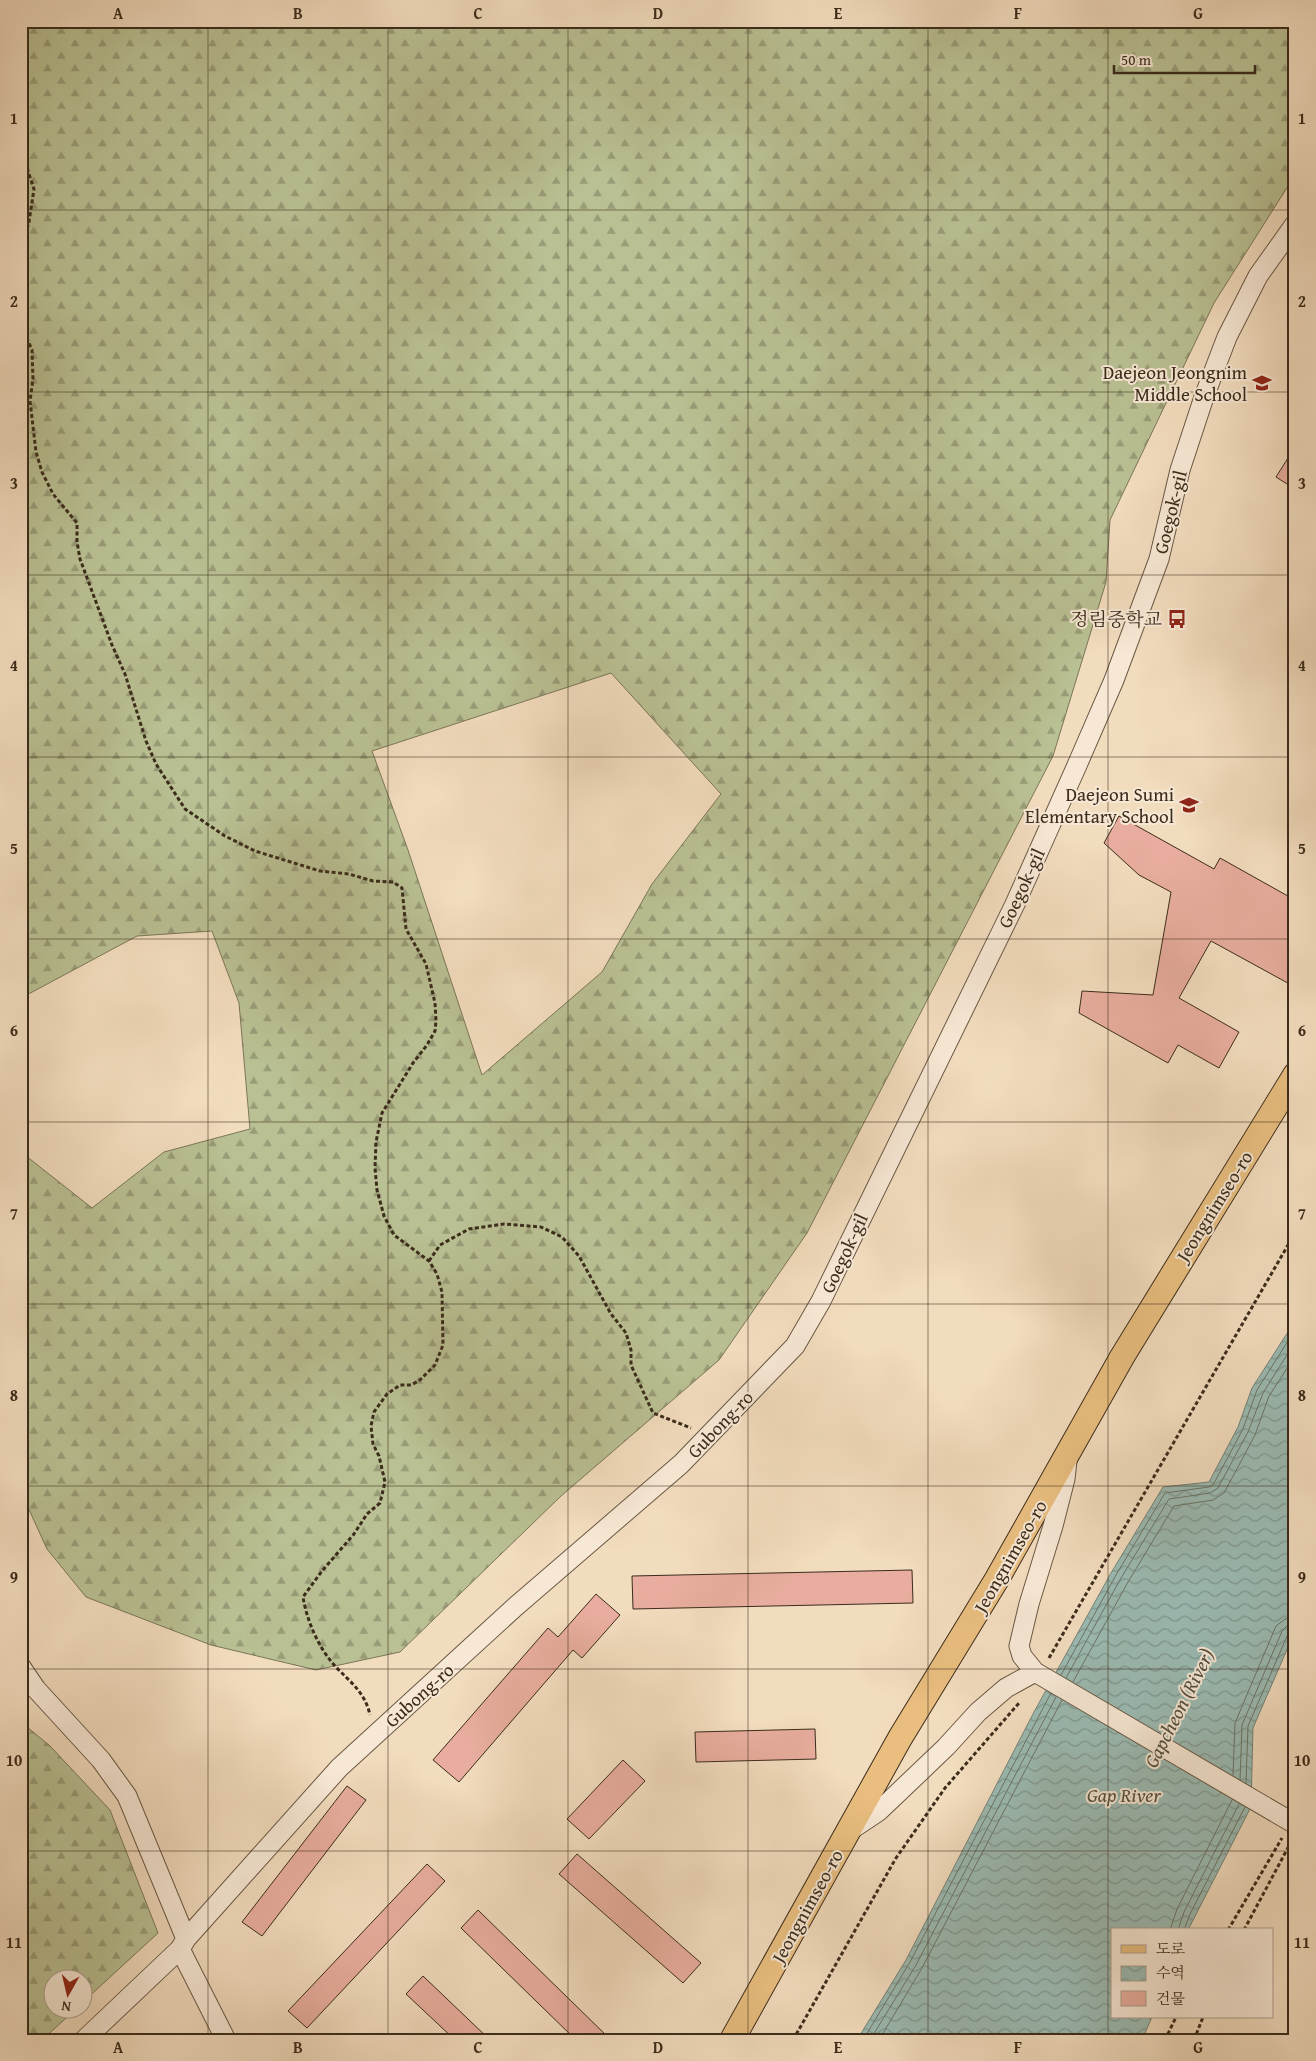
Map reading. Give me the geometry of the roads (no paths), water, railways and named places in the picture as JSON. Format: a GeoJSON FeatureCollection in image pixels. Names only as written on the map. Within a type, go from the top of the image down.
{"type":"FeatureCollection","features":[{"type":"Feature","properties":{"kind":"main road","name":"Jeongnimseo-ro"},"geometry":{"type":"LineString","coordinates":[[732,2040],[900,1738],[997,1579],[1122,1357],[1295,1076]]}},
{"type":"Feature","properties":{"kind":"street","name":"Goegok-gil"},"geometry":{"type":"LineString","coordinates":[[774,1369],[794,1346],[821,1301],[1010,912],[1062,798],[1114,680],[1159,559],[1180,470],[1204,397],[1227,337],[1258,276],[1295,224]]}},
{"type":"Feature","properties":{"kind":"street","name":"Gubong-ro"},"geometry":{"type":"LineString","coordinates":[[84,2040],[183,1944],[338,1768],[515,1607],[681,1464],[774,1369]]}},
{"type":"Feature","properties":{"kind":"street"},"geometry":{"type":"LineString","coordinates":[[1067,1456],[1065,1479],[1045,1557],[1029,1604],[1019,1646],[1022,1656],[1040,1674],[1292,1826]]}},
{"type":"Feature","properties":{"kind":"street"},"geometry":{"type":"LineString","coordinates":[[21,1667],[36,1689],[101,1760],[127,1796],[183,1944],[226,2040]]}},
{"type":"Feature","properties":{"kind":"street"},"geometry":{"type":"LineString","coordinates":[[849,1831],[879,1811],[946,1747],[985,1706],[1006,1688],[1040,1674]]}},
{"type":"Feature","properties":{"kind":"water","name":"Gap River"},"geometry":{"type":"Polygon","coordinates":[[[1295,1321],[1295,1631],[1253,1728],[1251,1807],[1189,1928],[1111,1928],[1111,2018],[1152,2018],[1142,2040],[857,2040],[906,1960],[1034,1712],[1111,1573],[1163,1487],[1209,1482],[1238,1427],[1252,1388],[1295,1321]]]}},
{"type":"Feature","properties":{"kind":"place","name":"Daejeon Jeongnim Middle School"},"geometry":{"type":"Point","coordinates":[1262,383]}},
{"type":"Feature","properties":{"kind":"place","name":"정림중학교"},"geometry":{"type":"Point","coordinates":[1177,619]}},
{"type":"Feature","properties":{"kind":"place","name":"Daejeon Sumi Elementary School"},"geometry":{"type":"Point","coordinates":[1189,805]}},
{"type":"Feature","properties":{"kind":"water label","name":"Gapcheon (River)"},"geometry":{"type":"Point","coordinates":[1179,1708]}}]}
